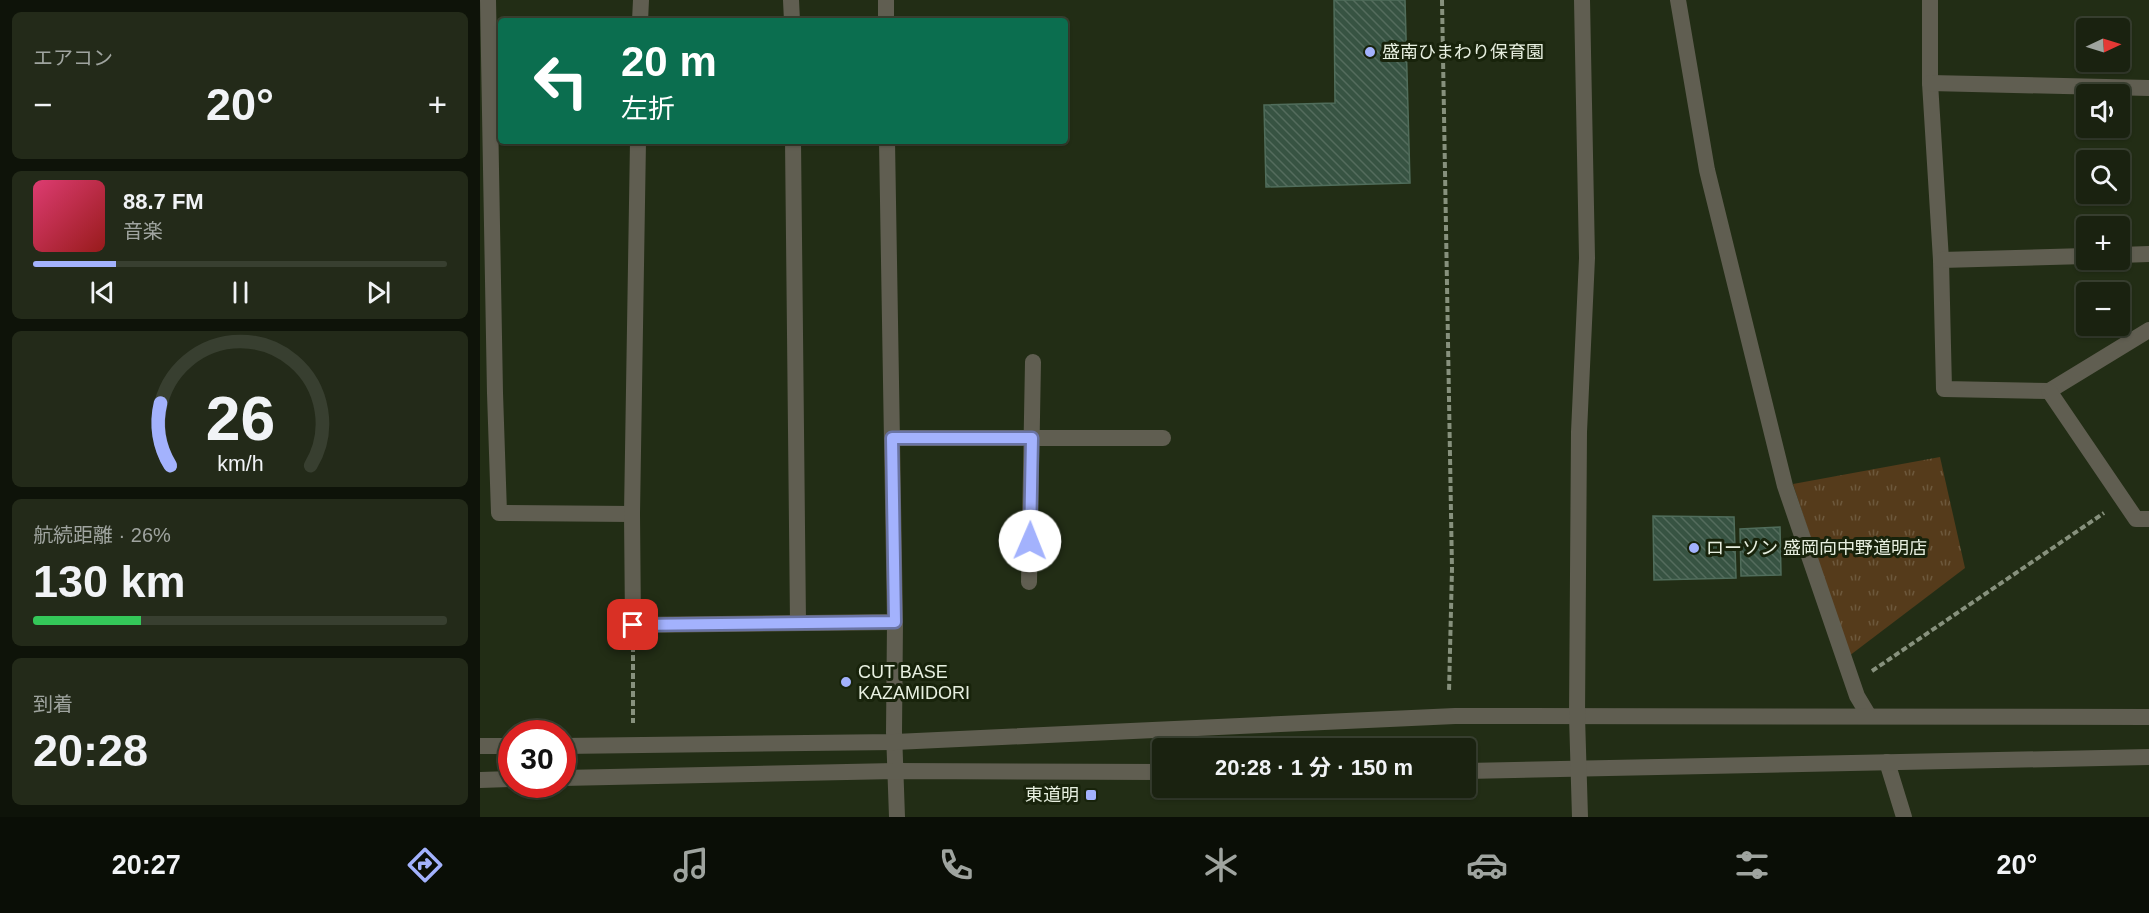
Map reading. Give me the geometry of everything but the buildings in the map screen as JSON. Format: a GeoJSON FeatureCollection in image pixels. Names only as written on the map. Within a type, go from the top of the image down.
{"type":"FeatureCollection","features":[{"type":"Feature","properties":{"kind":"street"},"geometry":{"type":"LineString","coordinates":[[488,0],[487,393],[499,513],[632,514]]}},
{"type":"Feature","properties":{"kind":"street"},"geometry":{"type":"LineString","coordinates":[[640,18],[641,0]]}},
{"type":"Feature","properties":{"kind":"street"},"geometry":{"type":"LineString","coordinates":[[791,0],[792,18]]}},
{"type":"Feature","properties":{"kind":"street"},"geometry":{"type":"LineString","coordinates":[[886,0],[886,18]]}},
{"type":"Feature","properties":{"kind":"street"},"geometry":{"type":"LineString","coordinates":[[1580,817],[1577,716],[1579,432],[1587,258],[1582,0]]}},
{"type":"Feature","properties":{"kind":"street"},"geometry":{"type":"LineString","coordinates":[[1678,0],[1707,170],[1782,475],[1857,696],[1869,716]]}},
{"type":"Feature","properties":{"kind":"street"},"geometry":{"type":"LineString","coordinates":[[1930,0],[1929,83],[1941,260],[1944,389],[2049,391],[2149,330]]}},
{"type":"Feature","properties":{"kind":"street"},"geometry":{"type":"LineString","coordinates":[[1929,83],[2149,88]]}},
{"type":"Feature","properties":{"kind":"street"},"geometry":{"type":"LineString","coordinates":[[638,144],[632,514],[633,625],[895,622]]}},
{"type":"Feature","properties":{"kind":"street"},"geometry":{"type":"LineString","coordinates":[[793,144],[798,623]]}},
{"type":"Feature","properties":{"kind":"street"},"geometry":{"type":"LineString","coordinates":[[887,144],[897,817]]}},
{"type":"Feature","properties":{"kind":"street"},"geometry":{"type":"LineString","coordinates":[[2130,255],[2149,254]]}},
{"type":"Feature","properties":{"kind":"street"},"geometry":{"type":"LineString","coordinates":[[1941,260],[2076,256]]}},
{"type":"Feature","properties":{"kind":"street"},"geometry":{"type":"LineString","coordinates":[[1029,582],[1033,362]]}},
{"type":"Feature","properties":{"kind":"street"},"geometry":{"type":"LineString","coordinates":[[2049,391],[2136,519],[2149,519]]}},
{"type":"Feature","properties":{"kind":"street"},"geometry":{"type":"LineString","coordinates":[[892,438],[1163,438]]}},
{"type":"Feature","properties":{"kind":"street"},"geometry":{"type":"LineString","coordinates":[[576,746],[895,742],[1455,716],[2149,717]]}},
{"type":"Feature","properties":{"kind":"street"},"geometry":{"type":"LineString","coordinates":[[480,746],[498,746]]}},
{"type":"Feature","properties":{"kind":"street"},"geometry":{"type":"LineString","coordinates":[[1476,771],[2149,758]]}},
{"type":"Feature","properties":{"kind":"street"},"geometry":{"type":"LineString","coordinates":[[1887,762],[1904,817]]}},
{"type":"Feature","properties":{"kind":"street"},"geometry":{"type":"LineString","coordinates":[[576,778],[896,771],[1152,772]]}},
{"type":"Feature","properties":{"kind":"street"},"geometry":{"type":"LineString","coordinates":[[480,780],[498,779]]}},
{"type":"Feature","properties":{"kind":"path"},"geometry":{"type":"LineString","coordinates":[[1442,0],[1452,569],[1449,692]]}},
{"type":"Feature","properties":{"kind":"path"},"geometry":{"type":"LineString","coordinates":[[1853,684],[2123,500]]}},
{"type":"Feature","properties":{"kind":"path"},"geometry":{"type":"LineString","coordinates":[[633,625],[633,746]]}},
{"type":"Feature","properties":{"kind":"green space"},"geometry":{"type":"Polygon","coordinates":[[[1940,457],[1965,568],[1849,656],[1793,484],[1940,457]]]}},
{"type":"Feature","properties":{"kind":"place","name":"盛南ひまわり保育園"},"geometry":{"type":"Point","coordinates":[1370,52]}},
{"type":"Feature","properties":{"kind":"place","name":"ローソン 盛岡向中野道明店"},"geometry":{"type":"Point","coordinates":[1694,548]}},
{"type":"Feature","properties":{"kind":"place","name":"CUT BASE KAZAMIDORI"},"geometry":{"type":"Point","coordinates":[846,682]}},
{"type":"Feature","properties":{"kind":"place","name":"東道明"},"geometry":{"type":"Point","coordinates":[1091,795]}},
{"type":"Feature","properties":{"kind":"route"},"geometry":{"type":"LineString","coordinates":[[633,625],[895,622],[892,438],[1032,438],[1030,541]]}}]}
